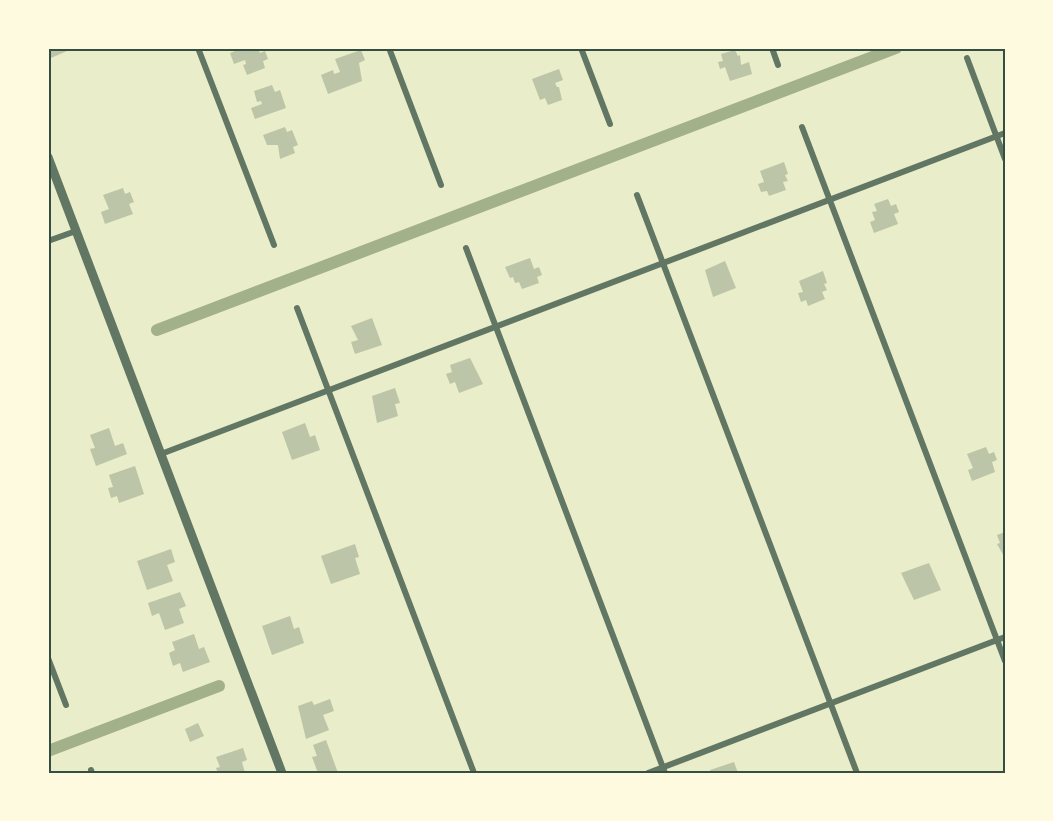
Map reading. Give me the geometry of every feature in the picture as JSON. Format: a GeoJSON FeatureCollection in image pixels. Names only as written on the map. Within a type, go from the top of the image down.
{"type":"FeatureCollection","features":[{"type":"Feature","properties":{"kind":"street"},"geometry":{"type":"LineString","coordinates":[[198,48],[274,245]]}},
{"type":"Feature","properties":{"kind":"street"},"geometry":{"type":"LineString","coordinates":[[389,48],[441,185]]}},
{"type":"Feature","properties":{"kind":"street"},"geometry":{"type":"LineString","coordinates":[[581,48],[610,124]]}},
{"type":"Feature","properties":{"kind":"street"},"geometry":{"type":"LineString","coordinates":[[772,48],[778,64]]}},
{"type":"Feature","properties":{"kind":"street"},"geometry":{"type":"LineString","coordinates":[[967,58],[1005,159]]}},
{"type":"Feature","properties":{"kind":"street"},"geometry":{"type":"LineString","coordinates":[[802,127],[1005,661]]}},
{"type":"Feature","properties":{"kind":"street"},"geometry":{"type":"LineString","coordinates":[[161,454],[1005,133]]}},
{"type":"Feature","properties":{"kind":"street"},"geometry":{"type":"LineString","coordinates":[[48,157],[282,773]]}},
{"type":"Feature","properties":{"kind":"street"},"geometry":{"type":"LineString","coordinates":[[637,195],[857,773]]}},
{"type":"Feature","properties":{"kind":"street"},"geometry":{"type":"LineString","coordinates":[[48,241],[76,231]]}},
{"type":"Feature","properties":{"kind":"street"},"geometry":{"type":"LineString","coordinates":[[466,249],[664,770]]}},
{"type":"Feature","properties":{"kind":"street"},"geometry":{"type":"LineString","coordinates":[[297,308],[474,773]]}},
{"type":"Feature","properties":{"kind":"street"},"geometry":{"type":"LineString","coordinates":[[648,773],[664,770],[1005,637]]}},
{"type":"Feature","properties":{"kind":"street"},"geometry":{"type":"LineString","coordinates":[[48,658],[66,705]]}},
{"type":"Feature","properties":{"kind":"building"},"geometry":{"type":"Polygon","coordinates":[[[48,48],[66,48],[67,51],[51,58],[48,48]]]}},
{"type":"Feature","properties":{"kind":"building"},"geometry":{"type":"Polygon","coordinates":[[[243,48],[258,48],[260,53],[265,51],[268,59],[263,61],[265,68],[247,75],[243,65],[246,64],[245,60],[234,64],[230,53],[243,48]]]}},
{"type":"Feature","properties":{"kind":"building"},"geometry":{"type":"Polygon","coordinates":[[[361,50],[365,60],[359,63],[362,81],[328,94],[321,75],[333,70],[334,74],[340,72],[335,59],[361,50]]]}},
{"type":"Feature","properties":{"kind":"building"},"geometry":{"type":"Polygon","coordinates":[[[735,50],[738,56],[740,55],[741,65],[749,62],[752,74],[730,81],[725,67],[720,69],[718,62],[723,61],[721,54],[735,50]]]}},
{"type":"Feature","properties":{"kind":"building"},"geometry":{"type":"Polygon","coordinates":[[[559,69],[563,80],[555,83],[559,87],[562,100],[548,105],[545,98],[540,100],[532,79],[559,69]]]}},
{"type":"Feature","properties":{"kind":"building"},"geometry":{"type":"Polygon","coordinates":[[[272,85],[275,92],[280,90],[286,108],[255,119],[251,108],[262,104],[261,101],[257,102],[254,91],[272,85]]]}},
{"type":"Feature","properties":{"kind":"building"},"geometry":{"type":"Polygon","coordinates":[[[285,127],[287,132],[292,130],[298,145],[293,147],[295,153],[280,159],[278,145],[267,145],[263,135],[285,127]]]}},
{"type":"Feature","properties":{"kind":"building"},"geometry":{"type":"Polygon","coordinates":[[[784,162],[788,174],[785,175],[788,181],[783,182],[786,190],[769,196],[767,191],[761,192],[758,184],[764,182],[760,171],[784,162]]]}},
{"type":"Feature","properties":{"kind":"building"},"geometry":{"type":"Polygon","coordinates":[[[123,188],[125,194],[130,192],[134,202],[129,204],[133,214],[105,224],[101,212],[109,209],[103,195],[123,188]]]}},
{"type":"Feature","properties":{"kind":"building"},"geometry":{"type":"Polygon","coordinates":[[[888,199],[891,206],[896,204],[899,212],[894,214],[898,224],[874,233],[870,222],[875,220],[872,212],[877,211],[874,204],[888,199]]]}},
{"type":"Feature","properties":{"kind":"building"},"geometry":{"type":"Polygon","coordinates":[[[530,258],[534,269],[539,267],[542,275],[537,277],[539,283],[522,289],[519,282],[515,283],[513,277],[510,278],[505,267],[530,258]]]}},
{"type":"Feature","properties":{"kind":"building"},"geometry":{"type":"Polygon","coordinates":[[[725,261],[736,288],[713,297],[705,270],[725,261]]]}},
{"type":"Feature","properties":{"kind":"building"},"geometry":{"type":"Polygon","coordinates":[[[823,271],[827,283],[824,284],[827,290],[822,292],[825,299],[808,306],[806,300],[801,302],[798,293],[803,292],[799,281],[823,271]]]}},
{"type":"Feature","properties":{"kind":"building"},"geometry":{"type":"Polygon","coordinates":[[[372,318],[382,345],[355,354],[351,342],[358,340],[351,326],[372,318]]]}},
{"type":"Feature","properties":{"kind":"building"},"geometry":{"type":"Polygon","coordinates":[[[470,358],[483,384],[459,393],[455,382],[450,384],[446,374],[452,372],[450,365],[470,358]]]}},
{"type":"Feature","properties":{"kind":"building"},"geometry":{"type":"Polygon","coordinates":[[[395,388],[400,403],[395,404],[398,416],[377,423],[372,396],[395,388]]]}},
{"type":"Feature","properties":{"kind":"building"},"geometry":{"type":"Polygon","coordinates":[[[305,423],[310,437],[315,435],[320,450],[292,460],[282,432],[305,423]]]}},
{"type":"Feature","properties":{"kind":"building"},"geometry":{"type":"Polygon","coordinates":[[[109,428],[115,446],[123,443],[127,454],[96,466],[90,449],[95,448],[90,435],[109,428]]]}},
{"type":"Feature","properties":{"kind":"building"},"geometry":{"type":"Polygon","coordinates":[[[986,447],[989,454],[994,452],[997,460],[992,462],[995,472],[972,481],[968,470],[973,468],[967,454],[986,447]]]}},
{"type":"Feature","properties":{"kind":"building"},"geometry":{"type":"Polygon","coordinates":[[[135,466],[144,494],[119,503],[117,496],[111,498],[108,488],[113,487],[109,475],[135,466]]]}},
{"type":"Feature","properties":{"kind":"building"},"geometry":{"type":"Polygon","coordinates":[[[1005,532],[1005,558],[997,544],[1000,543],[997,535],[1005,532]]]}},
{"type":"Feature","properties":{"kind":"building"},"geometry":{"type":"Polygon","coordinates":[[[355,544],[359,557],[355,558],[360,574],[331,584],[321,556],[355,544]]]}},
{"type":"Feature","properties":{"kind":"building"},"geometry":{"type":"Polygon","coordinates":[[[171,549],[175,562],[167,565],[173,581],[147,590],[137,561],[171,549]]]}},
{"type":"Feature","properties":{"kind":"building"},"geometry":{"type":"Polygon","coordinates":[[[929,563],[941,590],[914,600],[901,573],[929,563]]]}},
{"type":"Feature","properties":{"kind":"building"},"geometry":{"type":"Polygon","coordinates":[[[180,592],[186,606],[179,609],[184,623],[165,630],[159,613],[152,616],[148,603],[180,592]]]}},
{"type":"Feature","properties":{"kind":"building"},"geometry":{"type":"Polygon","coordinates":[[[290,616],[294,629],[299,627],[304,643],[272,655],[262,626],[290,616]]]}},
{"type":"Feature","properties":{"kind":"building"},"geometry":{"type":"Polygon","coordinates":[[[194,634],[199,649],[204,647],[210,662],[183,672],[180,663],[173,666],[169,653],[175,650],[172,642],[194,634]]]}},
{"type":"Feature","properties":{"kind":"building"},"geometry":{"type":"Polygon","coordinates":[[[330,699],[334,711],[323,715],[329,730],[306,739],[298,706],[312,701],[314,705],[330,699]]]}},
{"type":"Feature","properties":{"kind":"building"},"geometry":{"type":"Polygon","coordinates":[[[198,723],[204,736],[190,742],[185,729],[198,723]]]}},
{"type":"Feature","properties":{"kind":"building"},"geometry":{"type":"Polygon","coordinates":[[[326,740],[338,773],[318,773],[312,757],[317,756],[313,745],[326,740]]]}},
{"type":"Feature","properties":{"kind":"building"},"geometry":{"type":"Polygon","coordinates":[[[243,748],[247,760],[242,762],[245,773],[218,773],[216,768],[220,767],[216,757],[243,748]]]}},
{"type":"Feature","properties":{"kind":"building"},"geometry":{"type":"Polygon","coordinates":[[[734,762],[738,773],[711,773],[710,770],[734,762]]]}},
{"type":"Feature","properties":{"kind":"waterway"},"geometry":{"type":"LineString","coordinates":[[157,330],[896,48]]}},
{"type":"Feature","properties":{"kind":"waterway"},"geometry":{"type":"LineString","coordinates":[[48,751],[219,686]]}}]}
